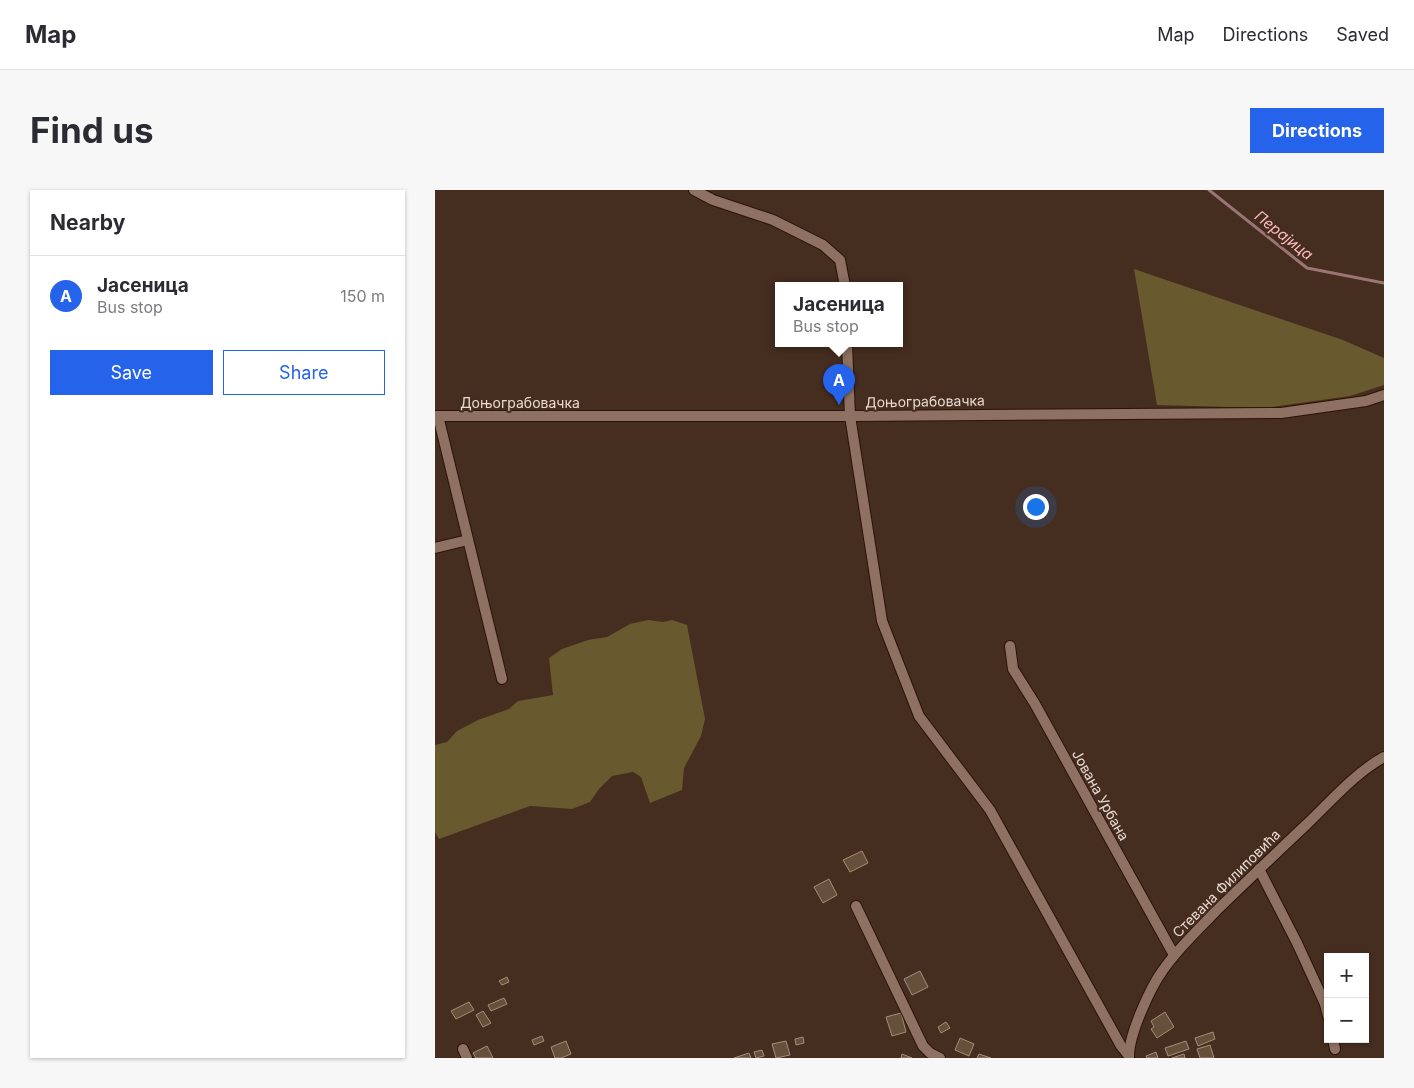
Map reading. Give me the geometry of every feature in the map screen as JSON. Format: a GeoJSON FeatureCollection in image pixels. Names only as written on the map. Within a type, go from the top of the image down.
{"type":"FeatureCollection","features":[{"type":"Feature","properties":{"kind":"street"},"geometry":{"type":"LineString","coordinates":[[694,190],[713,200],[773,220],[823,245],[840,260],[844,282]]}},
{"type":"Feature","properties":{"kind":"street"},"geometry":{"type":"LineString","coordinates":[[847,347],[849,416],[883,621],[919,716],[989,810],[1121,1046],[1129,1057]]}},
{"type":"Feature","properties":{"kind":"street","name":"Доњограбовачка"},"geometry":{"type":"LineString","coordinates":[[437,416],[1281,413],[1366,401],[1384,395]]}},
{"type":"Feature","properties":{"kind":"street"},"geometry":{"type":"LineString","coordinates":[[437,416],[502,679]]}},
{"type":"Feature","properties":{"kind":"street"},"geometry":{"type":"LineString","coordinates":[[435,548],[468,540]]}},
{"type":"Feature","properties":{"kind":"street","name":"Јована Урбана"},"geometry":{"type":"LineString","coordinates":[[1010,646],[1013,669],[1035,704],[1174,955]]}},
{"type":"Feature","properties":{"kind":"street","name":"Стевана Филиповића"},"geometry":{"type":"LineString","coordinates":[[1129,1057],[1133,1037],[1152,988],[1174,955],[1259,869],[1355,778],[1374,762],[1384,757]]}},
{"type":"Feature","properties":{"kind":"street"},"geometry":{"type":"LineString","coordinates":[[1259,869],[1324,1002]]}},
{"type":"Feature","properties":{"kind":"street"},"geometry":{"type":"LineString","coordinates":[[856,906],[923,1046],[930,1053],[940,1058]]}},
{"type":"Feature","properties":{"kind":"shaded area"},"geometry":{"type":"Polygon","coordinates":[[[1134,269],[1343,340],[1384,358],[1384,385],[1350,396],[1265,408],[1157,405],[1134,269]]]}},
{"type":"Feature","properties":{"kind":"shaded area"},"geometry":{"type":"Polygon","coordinates":[[[648,620],[663,622],[672,620],[687,625],[705,719],[701,736],[684,768],[682,790],[650,803],[641,777],[633,772],[612,776],[599,789],[590,802],[572,809],[530,806],[439,839],[435,832],[435,745],[447,742],[457,731],[478,720],[509,709],[518,701],[553,695],[549,658],[562,649],[588,640],[607,637],[630,624],[648,620]]]}},
{"type":"Feature","properties":{"kind":"building"},"geometry":{"type":"Polygon","coordinates":[[[862,851],[868,863],[850,872],[843,860],[862,851]]]}},
{"type":"Feature","properties":{"kind":"building"},"geometry":{"type":"Polygon","coordinates":[[[829,879],[837,895],[823,903],[814,887],[829,879]]]}},
{"type":"Feature","properties":{"kind":"building"},"geometry":{"type":"Polygon","coordinates":[[[920,971],[928,987],[912,995],[904,979],[920,971]]]}},
{"type":"Feature","properties":{"kind":"building"},"geometry":{"type":"Polygon","coordinates":[[[507,977],[509,982],[502,985],[499,981],[507,977]]]}},
{"type":"Feature","properties":{"kind":"building"},"geometry":{"type":"Polygon","coordinates":[[[504,998],[507,1004],[491,1011],[488,1005],[504,998]]]}},
{"type":"Feature","properties":{"kind":"building"},"geometry":{"type":"Polygon","coordinates":[[[469,1002],[474,1010],[456,1019],[451,1011],[469,1002]]]}},
{"type":"Feature","properties":{"kind":"building"},"geometry":{"type":"Polygon","coordinates":[[[483,1011],[491,1023],[483,1027],[476,1015],[483,1011]]]}},
{"type":"Feature","properties":{"kind":"building"},"geometry":{"type":"Polygon","coordinates":[[[1165,1012],[1174,1027],[1157,1038],[1151,1029],[1154,1027],[1151,1021],[1165,1012]]]}},
{"type":"Feature","properties":{"kind":"building"},"geometry":{"type":"Polygon","coordinates":[[[901,1013],[906,1032],[892,1036],[886,1017],[901,1013]]]}},
{"type":"Feature","properties":{"kind":"building"},"geometry":{"type":"Polygon","coordinates":[[[946,1022],[950,1028],[941,1033],[938,1027],[946,1022]]]}},
{"type":"Feature","properties":{"kind":"building"},"geometry":{"type":"Polygon","coordinates":[[[1213,1032],[1215,1039],[1198,1046],[1195,1038],[1213,1032]]]}},
{"type":"Feature","properties":{"kind":"building"},"geometry":{"type":"Polygon","coordinates":[[[542,1036],[544,1041],[534,1045],[532,1040],[542,1036]]]}},
{"type":"Feature","properties":{"kind":"building"},"geometry":{"type":"Polygon","coordinates":[[[803,1037],[804,1043],[796,1045],[795,1039],[803,1037]]]}},
{"type":"Feature","properties":{"kind":"building"},"geometry":{"type":"Polygon","coordinates":[[[960,1038],[974,1044],[969,1056],[955,1050],[960,1038]]]}},
{"type":"Feature","properties":{"kind":"building"},"geometry":{"type":"Polygon","coordinates":[[[566,1041],[571,1054],[555,1058],[551,1047],[566,1041]]]}},
{"type":"Feature","properties":{"kind":"building"},"geometry":{"type":"Polygon","coordinates":[[[786,1041],[790,1055],[776,1058],[772,1044],[786,1041]]]}},
{"type":"Feature","properties":{"kind":"building"},"geometry":{"type":"Polygon","coordinates":[[[1186,1041],[1189,1049],[1168,1056],[1165,1048],[1186,1041]]]}},
{"type":"Feature","properties":{"kind":"building"},"geometry":{"type":"Polygon","coordinates":[[[1210,1045],[1214,1058],[1200,1058],[1197,1049],[1210,1045]]]}},
{"type":"Feature","properties":{"kind":"building"},"geometry":{"type":"Polygon","coordinates":[[[487,1046],[493,1058],[476,1058],[473,1053],[487,1046]]]}},
{"type":"Feature","properties":{"kind":"building"},"geometry":{"type":"Polygon","coordinates":[[[762,1050],[764,1056],[756,1058],[754,1052],[762,1050]]]}},
{"type":"Feature","properties":{"kind":"building"},"geometry":{"type":"Polygon","coordinates":[[[1156,1052],[1158,1058],[1147,1058],[1146,1056],[1156,1052]]]}},
{"type":"Feature","properties":{"kind":"building"},"geometry":{"type":"Polygon","coordinates":[[[749,1053],[751,1058],[734,1058],[749,1053]]]}},
{"type":"Feature","properties":{"kind":"building"},"geometry":{"type":"Polygon","coordinates":[[[902,1054],[912,1058],[901,1058],[902,1054]]]}},
{"type":"Feature","properties":{"kind":"building"},"geometry":{"type":"Polygon","coordinates":[[[979,1054],[991,1058],[977,1058],[979,1054]]]}},
{"type":"Feature","properties":{"kind":"building"},"geometry":{"type":"Polygon","coordinates":[[[1184,1054],[1185,1058],[1172,1058],[1184,1054]]]}},
{"type":"Feature","properties":{"kind":"waterway","name":"Перајица"},"geometry":{"type":"LineString","coordinates":[[1209,190],[1307,268],[1384,283]]}},
{"type":"Feature","properties":{"kind":"place","name":"Јасеница"},"geometry":{"type":"Point","coordinates":[839,405]}}]}
